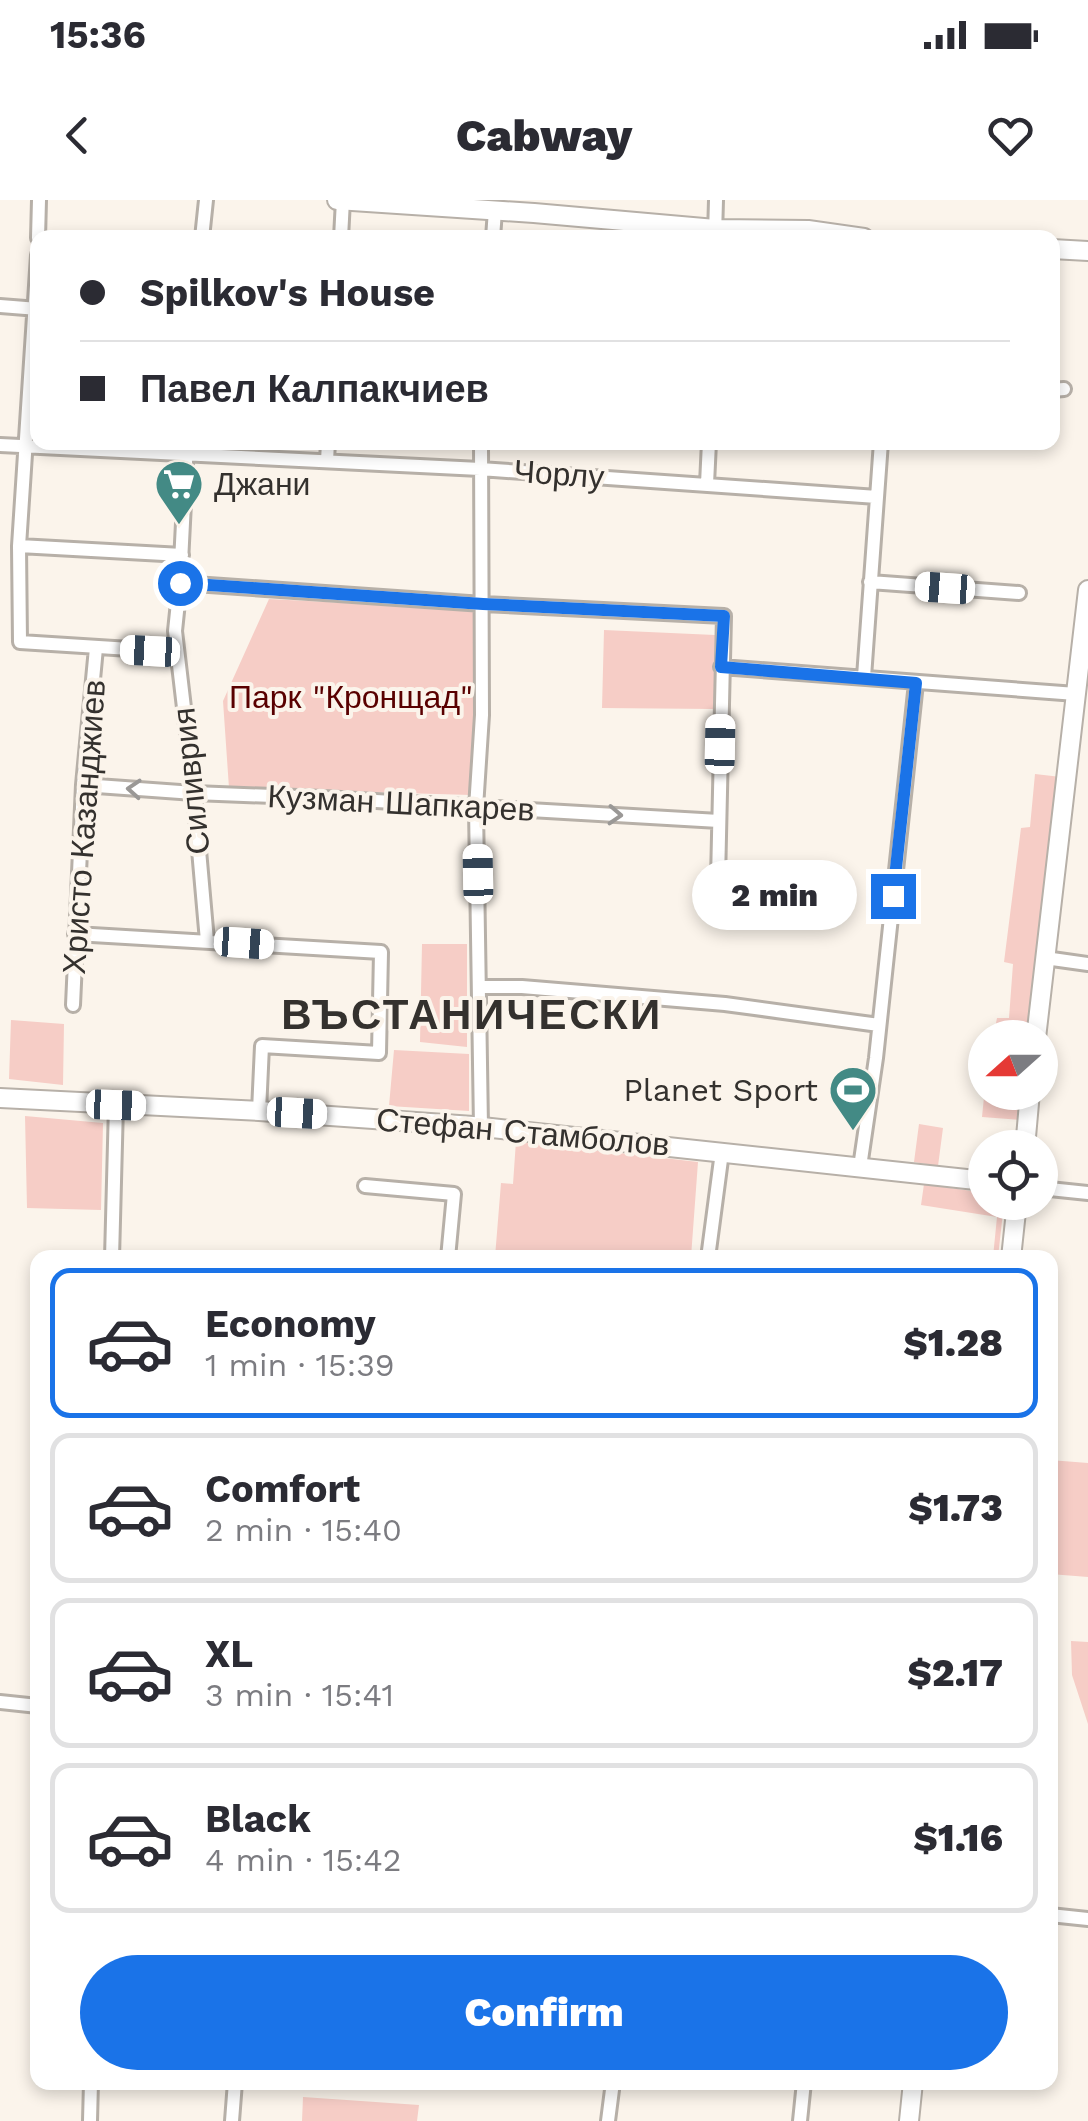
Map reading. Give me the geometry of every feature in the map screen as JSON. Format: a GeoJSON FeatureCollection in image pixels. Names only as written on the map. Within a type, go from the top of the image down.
{"type":"FeatureCollection","features":[{"type":"Feature","properties":{"kind":"street"},"geometry":{"type":"LineString","coordinates":[[38,230],[39,200]]}},
{"type":"Feature","properties":{"kind":"street"},"geometry":{"type":"LineString","coordinates":[[203,230],[206,200]]}},
{"type":"Feature","properties":{"kind":"street"},"geometry":{"type":"LineString","coordinates":[[341,230],[341,200],[495,210],[686,230]]}},
{"type":"Feature","properties":{"kind":"street"},"geometry":{"type":"LineString","coordinates":[[715,230],[716,200]]}},
{"type":"Feature","properties":{"kind":"street"},"geometry":{"type":"LineString","coordinates":[[493,230],[495,210]]}},
{"type":"Feature","properties":{"kind":"street"},"geometry":{"type":"LineString","coordinates":[[1060,249],[1088,251]]}},
{"type":"Feature","properties":{"kind":"street"},"geometry":{"type":"LineString","coordinates":[[0,306],[30,308]]}},
{"type":"Feature","properties":{"kind":"street"},"geometry":{"type":"LineString","coordinates":[[30,397],[19,546],[20,642],[177,652]]}},
{"type":"Feature","properties":{"kind":"street","name":"Чорлу"},"geometry":{"type":"LineString","coordinates":[[0,445],[30,448]]}},
{"type":"Feature","properties":{"kind":"street","name":"Силиврия"},"geometry":{"type":"LineString","coordinates":[[187,450],[175,631],[207,941]]}},
{"type":"Feature","properties":{"kind":"street","name":"Чорлу"},"geometry":{"type":"LineString","coordinates":[[209,450],[877,497]]}},
{"type":"Feature","properties":{"kind":"street"},"geometry":{"type":"LineString","coordinates":[[327,461],[328,450]]}},
{"type":"Feature","properties":{"kind":"street"},"geometry":{"type":"LineString","coordinates":[[481,450],[482,715],[476,808],[482,1127]]}},
{"type":"Feature","properties":{"kind":"street"},"geometry":{"type":"LineString","coordinates":[[707,484],[709,450]]}},
{"type":"Feature","properties":{"kind":"street"},"geometry":{"type":"LineString","coordinates":[[864,677],[880,450]]}},
{"type":"Feature","properties":{"kind":"street"},"geometry":{"type":"LineString","coordinates":[[19,546],[182,555]]}},
{"type":"Feature","properties":{"kind":"street"},"geometry":{"type":"LineString","coordinates":[[870,582],[1019,592]]}},
{"type":"Feature","properties":{"kind":"street"},"geometry":{"type":"LineString","coordinates":[[180,583],[724,616],[718,880]]}},
{"type":"Feature","properties":{"kind":"street"},"geometry":{"type":"LineString","coordinates":[[1038,1020],[1088,590]]}},
{"type":"Feature","properties":{"kind":"street","name":"Христо Казанджиев"},"geometry":{"type":"LineString","coordinates":[[73,1005],[82,785],[96,648]]}},
{"type":"Feature","properties":{"kind":"street"},"geometry":{"type":"LineString","coordinates":[[721,667],[1076,694]]}},
{"type":"Feature","properties":{"kind":"street"},"geometry":{"type":"LineString","coordinates":[[860,1167],[916,683]]}},
{"type":"Feature","properties":{"kind":"street","name":"Кузман Шапкарев"},"geometry":{"type":"LineString","coordinates":[[82,785],[719,820]]}},
{"type":"Feature","properties":{"kind":"street"},"geometry":{"type":"LineString","coordinates":[[74,934],[381,952],[378,1053],[262,1046],[258,1111]]}},
{"type":"Feature","properties":{"kind":"street"},"geometry":{"type":"LineString","coordinates":[[1044,958],[1088,964]]}},
{"type":"Feature","properties":{"kind":"street"},"geometry":{"type":"LineString","coordinates":[[480,987],[522,986],[725,1004],[879,1025]]}},
{"type":"Feature","properties":{"kind":"street","name":"Стефан Стамболов"},"geometry":{"type":"LineString","coordinates":[[0,1098],[482,1127],[968,1179]]}},
{"type":"Feature","properties":{"kind":"street"},"geometry":{"type":"LineString","coordinates":[[112,1250],[116,1105]]}},
{"type":"Feature","properties":{"kind":"street"},"geometry":{"type":"LineString","coordinates":[[709,1250],[722,1152]]}},
{"type":"Feature","properties":{"kind":"street"},"geometry":{"type":"LineString","coordinates":[[364,1186],[454,1194],[449,1250]]}},
{"type":"Feature","properties":{"kind":"street"},"geometry":{"type":"LineString","coordinates":[[1058,1190],[1088,1193]]}},
{"type":"Feature","properties":{"kind":"street"},"geometry":{"type":"LineString","coordinates":[[1012,1250],[1015,1220]]}},
{"type":"Feature","properties":{"kind":"street"},"geometry":{"type":"LineString","coordinates":[[0,1702],[30,1705]]}},
{"type":"Feature","properties":{"kind":"street"},"geometry":{"type":"LineString","coordinates":[[1058,1916],[1088,1918]]}},
{"type":"Feature","properties":{"kind":"street"},"geometry":{"type":"LineString","coordinates":[[90,2121],[91,2090]]}},
{"type":"Feature","properties":{"kind":"street"},"geometry":{"type":"LineString","coordinates":[[232,2121],[234,2090]]}},
{"type":"Feature","properties":{"kind":"street"},"geometry":{"type":"LineString","coordinates":[[608,2121],[611,2090]]}},
{"type":"Feature","properties":{"kind":"street"},"geometry":{"type":"LineString","coordinates":[[800,2121],[803,2090]]}},
{"type":"Feature","properties":{"kind":"street"},"geometry":{"type":"LineString","coordinates":[[909,2121],[912,2090]]}},
{"type":"Feature","properties":{"kind":"green space","name":"Парк \"Кронщад\""},"geometry":{"type":"Polygon","coordinates":[[[269,599],[478,610],[471,795],[229,788],[223,701],[269,599]]]}},
{"type":"Feature","properties":{"kind":"green space"},"geometry":{"type":"Polygon","coordinates":[[[604,630],[715,635],[714,709],[602,708],[604,630]]]}},
{"type":"Feature","properties":{"kind":"green space"},"geometry":{"type":"Polygon","coordinates":[[[1035,774],[1061,777],[1032,1020],[997,1020],[1009,1018],[1013,964],[1004,962],[1021,828],[1030,827],[1035,774]]]}},
{"type":"Feature","properties":{"kind":"green space"},"geometry":{"type":"Polygon","coordinates":[[[422,944],[467,944],[467,1047],[420,1042],[422,944]]]}},
{"type":"Feature","properties":{"kind":"green space"},"geometry":{"type":"Polygon","coordinates":[[[11,1020],[64,1024],[63,1085],[9,1079],[11,1020]]]}},
{"type":"Feature","properties":{"kind":"green space"},"geometry":{"type":"Polygon","coordinates":[[[394,1050],[469,1054],[469,1111],[389,1106],[394,1050]]]}},
{"type":"Feature","properties":{"kind":"green space"},"geometry":{"type":"Polygon","coordinates":[[[983,1110],[1021,1110],[1020,1120],[982,1117],[983,1110]]]}},
{"type":"Feature","properties":{"kind":"green space"},"geometry":{"type":"Polygon","coordinates":[[[25,1116],[103,1123],[101,1210],[27,1208],[25,1116]]]}},
{"type":"Feature","properties":{"kind":"green space"},"geometry":{"type":"Polygon","coordinates":[[[919,1124],[943,1128],[938,1166],[914,1162],[919,1124]]]}},
{"type":"Feature","properties":{"kind":"green space"},"geometry":{"type":"Polygon","coordinates":[[[516,1141],[698,1162],[692,1250],[496,1250],[501,1183],[513,1184],[516,1141]]]}},
{"type":"Feature","properties":{"kind":"green space"},"geometry":{"type":"Polygon","coordinates":[[[924,1184],[968,1190],[968,1212],[921,1205],[924,1184]]]}},
{"type":"Feature","properties":{"kind":"green space"},"geometry":{"type":"Polygon","coordinates":[[[997,1220],[1002,1220],[999,1250],[994,1250],[997,1220]]]}},
{"type":"Feature","properties":{"kind":"green space"},"geometry":{"type":"Polygon","coordinates":[[[1058,1461],[1088,1463],[1088,1577],[1058,1575],[1058,1461]]]}},
{"type":"Feature","properties":{"kind":"green space"},"geometry":{"type":"Polygon","coordinates":[[[1071,1641],[1088,1642],[1088,1724],[1072,1675],[1071,1641]]]}},
{"type":"Feature","properties":{"kind":"green space"},"geometry":{"type":"Polygon","coordinates":[[[303,2097],[419,2105],[417,2121],[302,2121],[303,2097]]]}},
{"type":"Feature","properties":{"kind":"place","name":"Джани"},"geometry":{"type":"Point","coordinates":[179,526]}},
{"type":"Feature","properties":{"kind":"place","name":"Planet Sport"},"geometry":{"type":"Point","coordinates":[853,1132]}},
{"type":"Feature","properties":{"kind":"district","name":"ВЪСТАНИЧЕСКИ"},"geometry":{"type":"Point","coordinates":[472,1014]}},
{"type":"Feature","properties":{"kind":"route"},"geometry":{"type":"LineString","coordinates":[[180,583],[724,616],[721,667],[916,683],[893,896]]}}]}
